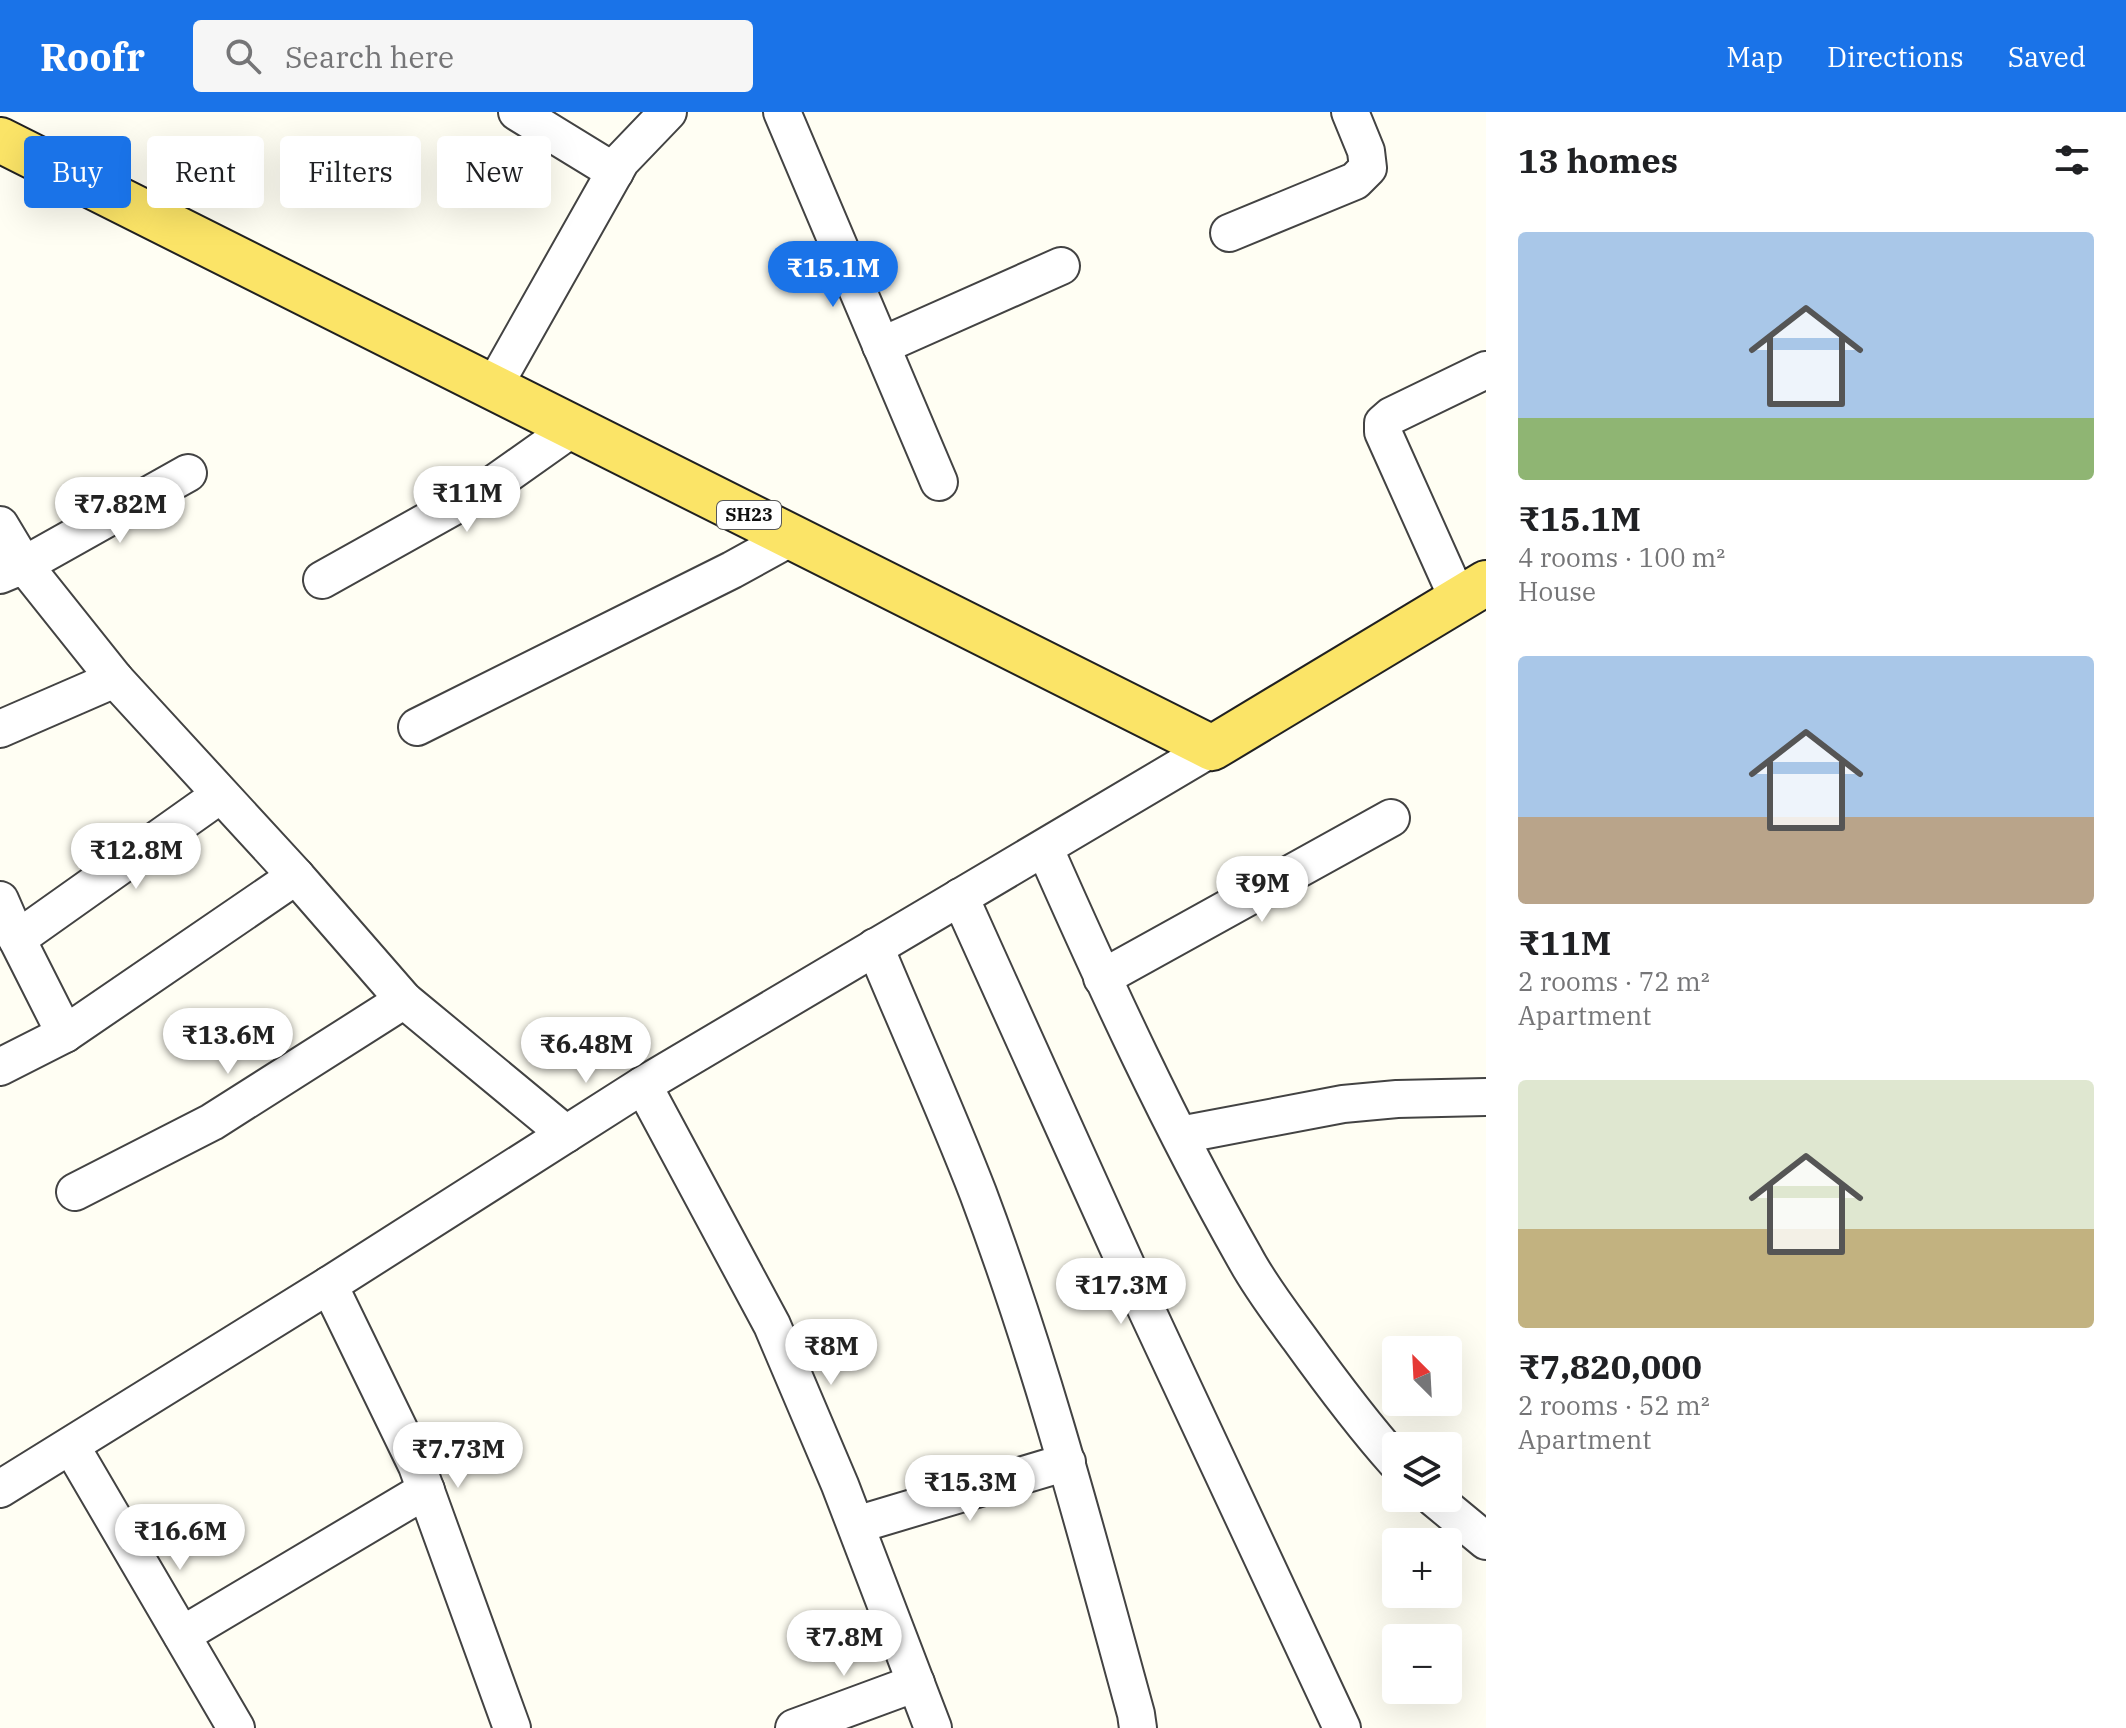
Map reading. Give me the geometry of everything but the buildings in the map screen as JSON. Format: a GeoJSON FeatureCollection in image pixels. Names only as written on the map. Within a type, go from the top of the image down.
{"type":"FeatureCollection","features":[{"type":"Feature","properties":{"kind":"main road","name":"SH23"},"geometry":{"type":"LineString","coordinates":[[0,140],[1212,748]]}},
{"type":"Feature","properties":{"kind":"main road"},"geometry":{"type":"LineString","coordinates":[[1212,748],[1472,591]]}},
{"type":"Feature","properties":{"kind":"street"},"geometry":{"type":"LineString","coordinates":[[517,112],[615,172]]}},
{"type":"Feature","properties":{"kind":"street"},"geometry":{"type":"LineString","coordinates":[[494,386],[621,161],[668,112]]}},
{"type":"Feature","properties":{"kind":"street"},"geometry":{"type":"LineString","coordinates":[[782,112],[939,482]]}},
{"type":"Feature","properties":{"kind":"street"},"geometry":{"type":"LineString","coordinates":[[1229,233],[1355,181],[1368,168],[1366,151],[1350,112]]}},
{"type":"Feature","properties":{"kind":"street"},"geometry":{"type":"LineString","coordinates":[[881,346],[1061,266]]}},
{"type":"Feature","properties":{"kind":"street"},"geometry":{"type":"LineString","coordinates":[[1472,591],[1383,432],[1383,423],[1391,416],[1486,370]]}},
{"type":"Feature","properties":{"kind":"street"},"geometry":{"type":"LineString","coordinates":[[322,580],[492,485],[574,427]]}},
{"type":"Feature","properties":{"kind":"street"},"geometry":{"type":"LineString","coordinates":[[12,570],[188,473]]}},
{"type":"Feature","properties":{"kind":"street"},"geometry":{"type":"LineString","coordinates":[[0,525],[12,570],[296,876],[404,1000],[566,1134]]}},
{"type":"Feature","properties":{"kind":"street"},"geometry":{"type":"LineString","coordinates":[[417,727],[792,537]]}},
{"type":"Feature","properties":{"kind":"street"},"geometry":{"type":"LineString","coordinates":[[0,729],[115,679]]}},
{"type":"Feature","properties":{"kind":"street"},"geometry":{"type":"LineString","coordinates":[[0,1489],[643,1085],[1212,748]]}},
{"type":"Feature","properties":{"kind":"street"},"geometry":{"type":"LineString","coordinates":[[17,939],[220,795]]}},
{"type":"Feature","properties":{"kind":"street"},"geometry":{"type":"LineString","coordinates":[[1102,978],[1391,818]]}},
{"type":"Feature","properties":{"kind":"street"},"geometry":{"type":"LineString","coordinates":[[1045,849],[1102,978],[1245,1259],[1276,1306],[1382,1446]]}},
{"type":"Feature","properties":{"kind":"street"},"geometry":{"type":"LineString","coordinates":[[0,1067],[65,1034],[296,876]]}},
{"type":"Feature","properties":{"kind":"street"},"geometry":{"type":"LineString","coordinates":[[960,897],[1141,1298],[1342,1728]]}},
{"type":"Feature","properties":{"kind":"street"},"geometry":{"type":"LineString","coordinates":[[0,900],[65,1034]]}},
{"type":"Feature","properties":{"kind":"street"},"geometry":{"type":"LineString","coordinates":[[875,947],[978,1192],[1016,1304],[1067,1462],[1138,1728]]}},
{"type":"Feature","properties":{"kind":"street"},"geometry":{"type":"LineString","coordinates":[[75,1192],[212,1122],[404,1000]]}},
{"type":"Feature","properties":{"kind":"street"},"geometry":{"type":"LineString","coordinates":[[643,1085],[772,1325],[856,1525],[933,1728]]}},
{"type":"Feature","properties":{"kind":"street"},"geometry":{"type":"LineString","coordinates":[[1180,1135],[1343,1104],[1486,1097]]}},
{"type":"Feature","properties":{"kind":"street"},"geometry":{"type":"LineString","coordinates":[[329,1285],[417,1466],[512,1728]]}},
{"type":"Feature","properties":{"kind":"street"},"geometry":{"type":"LineString","coordinates":[[71,1446],[236,1728]]}},
{"type":"Feature","properties":{"kind":"street"},"geometry":{"type":"LineString","coordinates":[[856,1525],[1067,1462]]}},
{"type":"Feature","properties":{"kind":"street"},"geometry":{"type":"LineString","coordinates":[[182,1635],[426,1490]]}},
{"type":"Feature","properties":{"kind":"street"},"geometry":{"type":"LineString","coordinates":[[1457,1512],[1477,1524]]}},
{"type":"Feature","properties":{"kind":"street"},"geometry":{"type":"LineString","coordinates":[[794,1728],[916,1683]]}}]}
